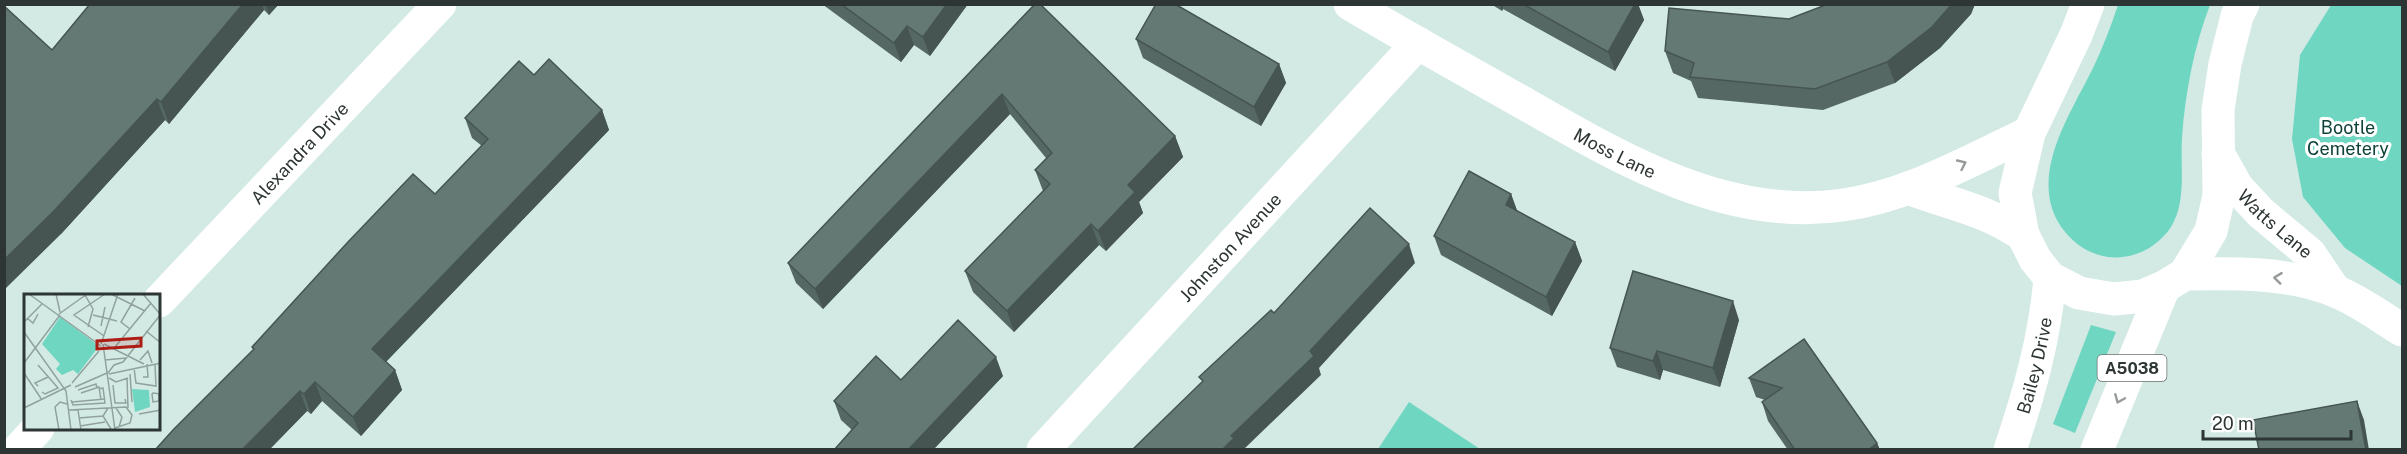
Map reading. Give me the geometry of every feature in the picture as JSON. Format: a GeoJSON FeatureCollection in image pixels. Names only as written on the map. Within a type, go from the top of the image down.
{"type":"FeatureCollection","features":[{"type":"Feature","properties":{"kind":"street","name":"Alexandra Drive"},"geometry":{"type":"LineString","coordinates":[[160,300],[440,4]]}},
{"type":"Feature","properties":{"kind":"street","name":"Moss Lane"},"geometry":{"type":"LineString","coordinates":[[1350,4],[1610,152],[1665,178],[1720,196],[1761,204],[1820,207],[1844,205],[1908,188],[2029,133]]}},
{"type":"Feature","properties":{"kind":"street"},"geometry":{"type":"LineString","coordinates":[[2050,278],[2035,259],[2023,235],[2015,193],[2029,133],[2076,35],[2088,4]]}},
{"type":"Feature","properties":{"kind":"street","name":"A5038"},"geometry":{"type":"LineString","coordinates":[[2097,450],[2175,280],[2211,231],[2219,196],[2218,110],[2225,64],[2237,16],[2243,4]]}},
{"type":"Feature","properties":{"kind":"street","name":"Johnston Avenue"},"geometry":{"type":"LineString","coordinates":[[1043,450],[1418,43]]}},
{"type":"Feature","properties":{"kind":"street","name":"Watts Lane"},"geometry":{"type":"LineString","coordinates":[[2218,153],[2236,187],[2260,212],[2310,254],[2335,291]]}},
{"type":"Feature","properties":{"kind":"street"},"geometry":{"type":"LineString","coordinates":[[1908,188],[1946,203],[1976,209],[2023,235]]}},
{"type":"Feature","properties":{"kind":"street","name":"Watts Lane"},"geometry":{"type":"LineString","coordinates":[[2050,278],[2079,293],[2114,299],[2143,296],[2175,280],[2221,273],[2297,280],[2335,291],[2403,330]]}},
{"type":"Feature","properties":{"kind":"street","name":"Bailey Drive"},"geometry":{"type":"LineString","coordinates":[[2010,450],[2040,346],[2047,312],[2050,278]]}},
{"type":"Feature","properties":{"kind":"street"},"geometry":{"type":"LineString","coordinates":[[18,450],[37,430]]}},
{"type":"Feature","properties":{"kind":"green space"},"geometry":{"type":"Polygon","coordinates":[[[2118,5],[2210,5],[2199,37],[2185,104],[2182,184],[2176,217],[2171,227],[2152,247],[2126,257],[2108,257],[2090,252],[2070,238],[2054,213],[2049,192],[2050,171],[2063,127],[2093,68],[2118,5]]]}},
{"type":"Feature","properties":{"kind":"green space","name":"Bootle Cemetery"},"geometry":{"type":"Polygon","coordinates":[[[2331,5],[2402,5],[2402,286],[2345,248],[2303,197],[2292,139],[2300,55],[2331,5]]]}},
{"type":"Feature","properties":{"kind":"green space"},"geometry":{"type":"Polygon","coordinates":[[[2091,325],[2116,332],[2075,433],[2053,424],[2091,325]]]}},
{"type":"Feature","properties":{"kind":"green space"},"geometry":{"type":"Polygon","coordinates":[[[1409,402],[1480,449],[1378,449],[1409,402]]]}},
{"type":"Feature","properties":{"kind":"building"},"geometry":{"type":"Polygon","coordinates":[[[90,4],[243,4],[161,102],[157,99],[53,212],[4,260],[4,6],[52,50],[90,4]]]}},
{"type":"Feature","properties":{"kind":"building"},"geometry":{"type":"Polygon","coordinates":[[[841,4],[947,4],[923,37],[907,26],[894,43],[841,4]]]}},
{"type":"Feature","properties":{"kind":"building"},"geometry":{"type":"Polygon","coordinates":[[[1035,4],[1040,4],[1175,136],[1128,185],[1135,192],[1098,231],[1091,224],[1007,311],[965,271],[1050,184],[1035,170],[1052,153],[1002,94],[815,289],[788,263],[1035,4]]]}},
{"type":"Feature","properties":{"kind":"building"},"geometry":{"type":"Polygon","coordinates":[[[1156,4],[1175,4],[1279,64],[1254,107],[1136,39],[1156,4]]]}},
{"type":"Feature","properties":{"kind":"building"},"geometry":{"type":"Polygon","coordinates":[[[1523,4],[1635,4],[1608,52],[1523,4]]]}},
{"type":"Feature","properties":{"kind":"building"},"geometry":{"type":"Polygon","coordinates":[[[1828,4],[1952,4],[1932,27],[1887,62],[1815,89],[1690,77],[1694,63],[1665,51],[1669,8],[1789,19],[1828,4]]]}},
{"type":"Feature","properties":{"kind":"building"},"geometry":{"type":"Polygon","coordinates":[[[549,59],[602,110],[372,349],[395,370],[353,417],[315,382],[304,394],[300,391],[242,450],[155,450],[254,349],[252,347],[413,174],[435,194],[488,139],[465,118],[519,61],[534,75],[549,59]]]}},
{"type":"Feature","properties":{"kind":"building"},"geometry":{"type":"Polygon","coordinates":[[[1469,171],[1511,194],[1506,205],[1575,242],[1546,297],[1434,236],[1469,171]]]}},
{"type":"Feature","properties":{"kind":"building"},"geometry":{"type":"Polygon","coordinates":[[[1370,208],[1409,244],[1310,351],[1314,356],[1231,436],[1234,438],[1222,450],[1132,450],[1203,381],[1199,377],[1271,310],[1274,313],[1370,208]]]}},
{"type":"Feature","properties":{"kind":"building"},"geometry":{"type":"Polygon","coordinates":[[[1633,271],[1733,301],[1713,368],[1657,351],[1653,361],[1610,348],[1633,271]]]}},
{"type":"Feature","properties":{"kind":"building"},"geometry":{"type":"Polygon","coordinates":[[[958,320],[996,357],[908,450],[834,450],[858,423],[834,401],[876,356],[901,380],[958,320]]]}},
{"type":"Feature","properties":{"kind":"building"},"geometry":{"type":"Polygon","coordinates":[[[1804,339],[1877,443],[1868,450],[1795,450],[1762,402],[1782,388],[1749,378],[1804,339]]]}},
{"type":"Feature","properties":{"kind":"building"},"geometry":{"type":"Polygon","coordinates":[[[2357,401],[2366,450],[2259,450],[2253,420],[2357,401]]]}}]}
